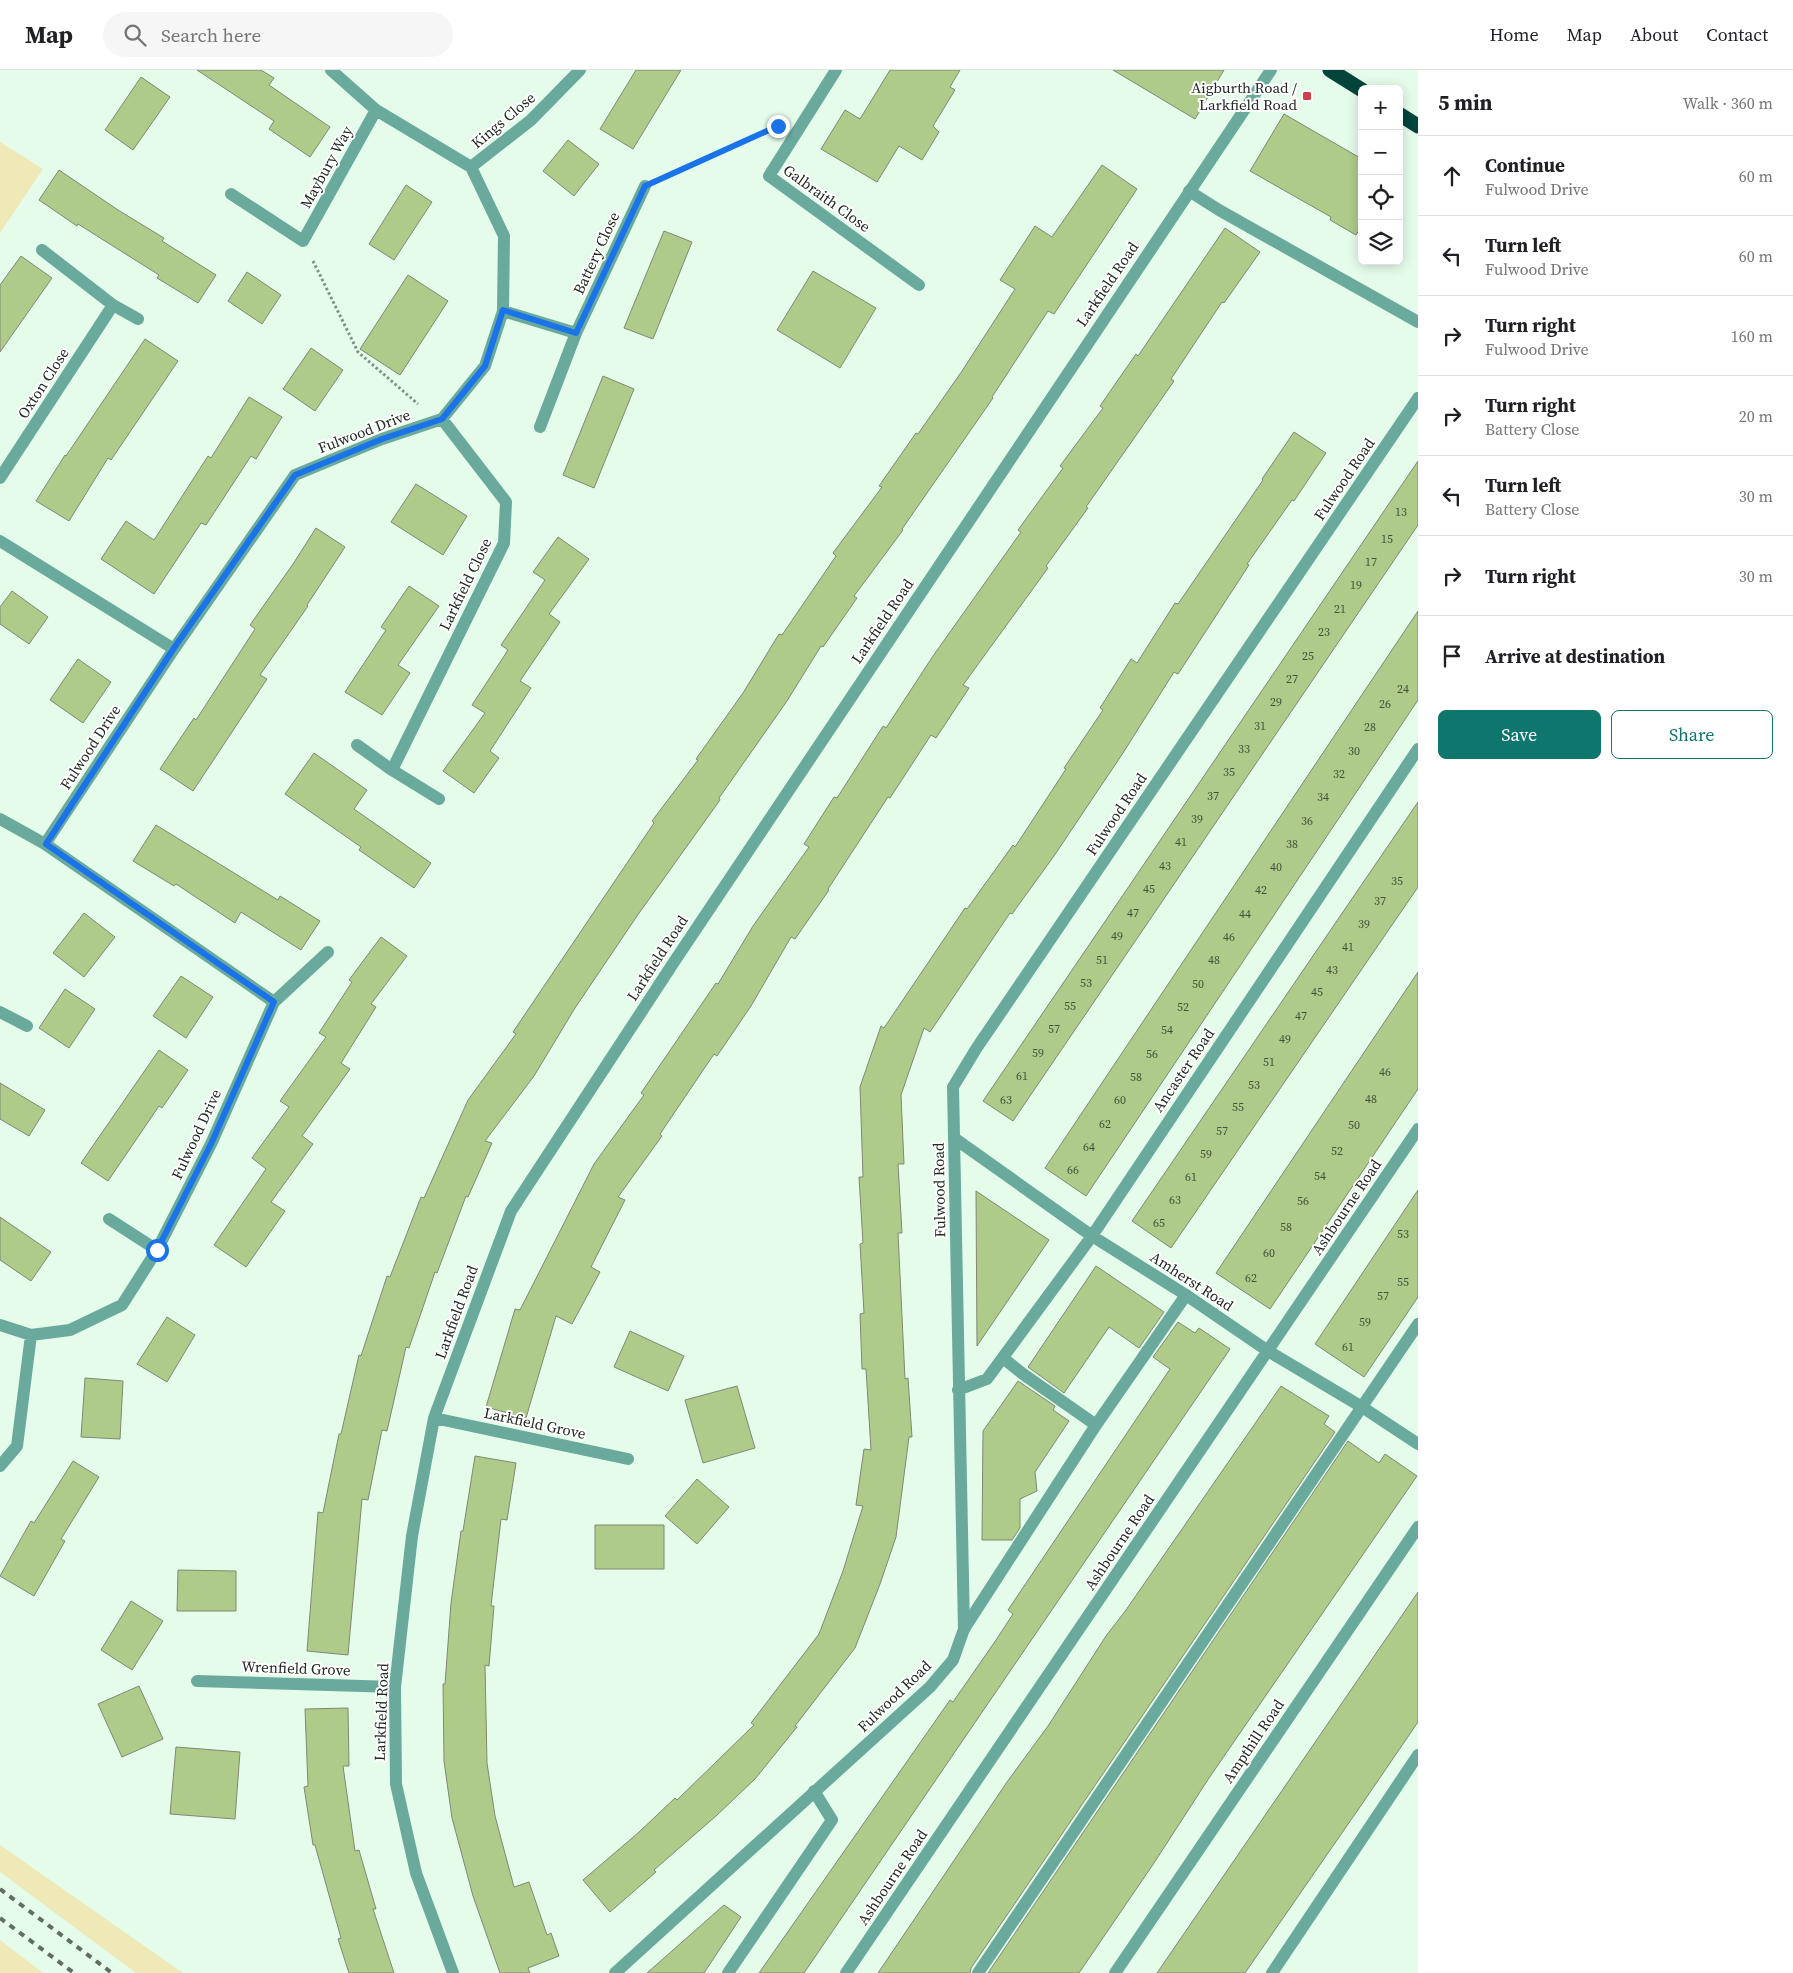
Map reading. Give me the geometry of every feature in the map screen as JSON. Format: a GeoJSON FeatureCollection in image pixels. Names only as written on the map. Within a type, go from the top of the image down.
{"type":"FeatureCollection","features":[{"type":"Feature","properties":{"kind":"highway"},"geometry":{"type":"LineString","coordinates":[[1330,70],[1358,88]]}},
{"type":"Feature","properties":{"kind":"highway"},"geometry":{"type":"LineString","coordinates":[[1403,117],[1418,126]]}},
{"type":"Feature","properties":{"kind":"street"},"geometry":{"type":"LineString","coordinates":[[331,70],[376,110],[470,167],[504,236],[503,310],[485,366],[442,419]]}},
{"type":"Feature","properties":{"kind":"street","name":"Galbraith Close"},"geometry":{"type":"LineString","coordinates":[[836,70],[769,176],[919,285]]}},
{"type":"Feature","properties":{"kind":"street","name":"Larkfield Road"},"geometry":{"type":"LineString","coordinates":[[453,1973],[416,1873],[396,1784],[395,1687],[412,1536],[434,1418],[510,1211],[674,962],[1271,70]]}},
{"type":"Feature","properties":{"kind":"street","name":"Kings Close"},"geometry":{"type":"LineString","coordinates":[[470,167],[531,120],[575,72]]}},
{"type":"Feature","properties":{"kind":"street","name":"Maybury Way"},"geometry":{"type":"LineString","coordinates":[[304,241],[376,110]]}},
{"type":"Feature","properties":{"kind":"street","name":"Battery Close"},"geometry":{"type":"LineString","coordinates":[[540,427],[576,333],[645,186]]}},
{"type":"Feature","properties":{"kind":"street"},"geometry":{"type":"LineString","coordinates":[[1189,191],[1219,210],[1418,322]]}},
{"type":"Feature","properties":{"kind":"street"},"geometry":{"type":"LineString","coordinates":[[230,194],[304,241]]}},
{"type":"Feature","properties":{"kind":"street"},"geometry":{"type":"LineString","coordinates":[[42,250],[113,305],[138,319]]}},
{"type":"Feature","properties":{"kind":"street","name":"Oxton Close"},"geometry":{"type":"LineString","coordinates":[[0,478],[113,305]]}},
{"type":"Feature","properties":{"kind":"street"},"geometry":{"type":"LineString","coordinates":[[503,310],[576,333]]}},
{"type":"Feature","properties":{"kind":"street","name":"Fulwood Road"},"geometry":{"type":"LineString","coordinates":[[615,1973],[930,1687],[953,1660],[964,1629],[953,1087],[976,1049],[1418,398]]}},
{"type":"Feature","properties":{"kind":"street","name":"Fulwood Drive"},"geometry":{"type":"LineString","coordinates":[[46,844],[174,648],[295,475],[382,439],[442,419]]}},
{"type":"Feature","properties":{"kind":"street","name":"Larkfield Close"},"geometry":{"type":"LineString","coordinates":[[392,770],[504,543],[506,502],[442,419]]}},
{"type":"Feature","properties":{"kind":"street"},"geometry":{"type":"LineString","coordinates":[[0,541],[174,648]]}},
{"type":"Feature","properties":{"kind":"street"},"geometry":{"type":"LineString","coordinates":[[357,745],[438,799]]}},
{"type":"Feature","properties":{"kind":"street","name":"Ancaster Road"},"geometry":{"type":"LineString","coordinates":[[958,1390],[987,1379],[1092,1236],[1418,749]]}},
{"type":"Feature","properties":{"kind":"street"},"geometry":{"type":"LineString","coordinates":[[0,818],[46,844],[274,1002]]}},
{"type":"Feature","properties":{"kind":"street","name":"Fulwood Drive"},"geometry":{"type":"LineString","coordinates":[[0,1326],[31,1335],[70,1330],[122,1305],[157,1250],[211,1144],[274,1002],[328,952]]}},
{"type":"Feature","properties":{"kind":"street"},"geometry":{"type":"LineString","coordinates":[[0,1012],[27,1026]]}},
{"type":"Feature","properties":{"kind":"street","name":"Ashbourne Road"},"geometry":{"type":"LineString","coordinates":[[846,1973],[1418,1129]]}},
{"type":"Feature","properties":{"kind":"street","name":"Amherst Road"},"geometry":{"type":"LineString","coordinates":[[954,1138],[1092,1236],[1186,1295],[1268,1352],[1362,1406],[1418,1444]]}},
{"type":"Feature","properties":{"kind":"street"},"geometry":{"type":"LineString","coordinates":[[109,1219],[157,1250]]}},
{"type":"Feature","properties":{"kind":"street"},"geometry":{"type":"LineString","coordinates":[[964,1629],[1096,1425],[1186,1295]]}},
{"type":"Feature","properties":{"kind":"street"},"geometry":{"type":"LineString","coordinates":[[978,1973],[1418,1324]]}},
{"type":"Feature","properties":{"kind":"street"},"geometry":{"type":"LineString","coordinates":[[0,1466],[17,1446],[31,1335]]}},
{"type":"Feature","properties":{"kind":"street"},"geometry":{"type":"LineString","coordinates":[[1003,1358],[1096,1425]]}},
{"type":"Feature","properties":{"kind":"street","name":"Larkfield Grove"},"geometry":{"type":"LineString","coordinates":[[434,1418],[628,1459]]}},
{"type":"Feature","properties":{"kind":"street","name":"Ampthill Road"},"geometry":{"type":"LineString","coordinates":[[1115,1973],[1418,1527]]}},
{"type":"Feature","properties":{"kind":"street","name":"Wrenfield Grove"},"geometry":{"type":"LineString","coordinates":[[197,1681],[395,1687]]}},
{"type":"Feature","properties":{"kind":"street"},"geometry":{"type":"LineString","coordinates":[[1272,1973],[1418,1755]]}},
{"type":"Feature","properties":{"kind":"street"},"geometry":{"type":"LineString","coordinates":[[728,1973],[832,1820],[814,1791]]}},
{"type":"Feature","properties":{"kind":"path"},"geometry":{"type":"LineString","coordinates":[[645,186],[778,126]]}},
{"type":"Feature","properties":{"kind":"path"},"geometry":{"type":"LineString","coordinates":[[304,241],[358,352],[422,408],[442,419]]}},
{"type":"Feature","properties":{"kind":"shaded area"},"geometry":{"type":"Polygon","coordinates":[[[0,142],[43,169],[0,233],[0,142]]]}},
{"type":"Feature","properties":{"kind":"shaded area"},"geometry":{"type":"Polygon","coordinates":[[[0,1845],[183,1973],[136,1973],[0,1872],[0,1845]]]}},
{"type":"Feature","properties":{"kind":"shaded area"},"geometry":{"type":"Polygon","coordinates":[[[0,1940],[43,1973],[0,1973],[0,1940]]]}},
{"type":"Feature","properties":{"kind":"building"},"geometry":{"type":"Polygon","coordinates":[[[197,70],[261,70],[274,78],[269,85],[330,127],[310,157],[269,129],[274,121],[197,70]]]}},
{"type":"Feature","properties":{"kind":"building"},"geometry":{"type":"Polygon","coordinates":[[[636,70],[681,70],[633,149],[600,129],[636,70]]]}},
{"type":"Feature","properties":{"kind":"building"},"geometry":{"type":"Polygon","coordinates":[[[890,70],[960,70],[950,87],[955,90],[933,126],[939,132],[922,160],[899,146],[877,182],[821,149],[845,110],[860,119],[890,70]]]}},
{"type":"Feature","properties":{"kind":"building"},"geometry":{"type":"Polygon","coordinates":[[[1113,70],[1224,70],[1195,119],[1113,70]]]}},
{"type":"Feature","properties":{"kind":"building"},"geometry":{"type":"Polygon","coordinates":[[[141,77],[170,97],[133,150],[105,130],[141,77]]]}},
{"type":"Feature","properties":{"kind":"building"},"geometry":{"type":"Polygon","coordinates":[[[1284,114],[1358,157],[1358,232],[1356,235],[1330,220],[1331,217],[1250,171],[1284,114]]]}},
{"type":"Feature","properties":{"kind":"building"},"geometry":{"type":"Polygon","coordinates":[[[568,140],[599,164],[574,196],[543,171],[568,140]]]}},
{"type":"Feature","properties":{"kind":"building"},"geometry":{"type":"Polygon","coordinates":[[[1102,165],[1137,189],[1054,314],[1048,311],[993,398],[903,530],[854,596],[857,598],[823,647],[821,646],[787,701],[719,798],[720,800],[637,916],[575,1008],[534,1076],[485,1141],[492,1143],[468,1197],[466,1196],[437,1273],[435,1272],[409,1348],[406,1347],[387,1431],[382,1430],[368,1500],[362,1499],[348,1655],[307,1651],[318,1512],[323,1513],[339,1434],[341,1434],[359,1355],[361,1356],[387,1276],[390,1277],[421,1197],[424,1198],[468,1100],[516,1034],[513,1032],[654,823],[652,821],[698,760],[696,759],[743,693],[779,634],[782,635],[836,556],[833,553],[882,487],[879,486],[962,371],[1015,289],[1000,280],[1035,226],[1052,237],[1102,165]]]}},
{"type":"Feature","properties":{"kind":"building"},"geometry":{"type":"Polygon","coordinates":[[[59,170],[118,210],[164,238],[162,241],[216,275],[198,303],[157,278],[159,275],[78,224],[77,226],[39,200],[59,170]]]}},
{"type":"Feature","properties":{"kind":"building"},"geometry":{"type":"Polygon","coordinates":[[[406,185],[432,202],[394,260],[369,244],[406,185]]]}},
{"type":"Feature","properties":{"kind":"building"},"geometry":{"type":"Polygon","coordinates":[[[1225,228],[1260,252],[1224,303],[1222,302],[1171,379],[1174,381],[1086,507],[1088,508],[1046,566],[1048,568],[963,685],[969,688],[936,738],[931,735],[890,798],[888,797],[829,890],[795,939],[791,937],[751,1006],[717,1056],[714,1054],[660,1134],[662,1136],[618,1197],[625,1200],[591,1267],[600,1272],[572,1324],[556,1316],[526,1418],[486,1407],[515,1309],[520,1310],[594,1164],[644,1095],[641,1093],[716,983],[718,984],[753,926],[809,847],[804,844],[834,797],[837,798],[883,726],[886,728],[933,656],[1021,532],[1018,530],[1063,468],[1060,466],[1103,408],[1100,406],[1136,354],[1138,356],[1225,228]]]}},
{"type":"Feature","properties":{"kind":"building"},"geometry":{"type":"Polygon","coordinates":[[[664,231],[692,242],[653,339],[624,328],[664,231]]]}},
{"type":"Feature","properties":{"kind":"building"},"geometry":{"type":"Polygon","coordinates":[[[21,256],[52,278],[0,352],[0,285],[21,256]]]}},
{"type":"Feature","properties":{"kind":"building"},"geometry":{"type":"Polygon","coordinates":[[[813,271],[876,308],[840,368],[777,330],[813,271]]]}},
{"type":"Feature","properties":{"kind":"building"},"geometry":{"type":"Polygon","coordinates":[[[247,272],[281,295],[262,324],[228,301],[247,272]]]}},
{"type":"Feature","properties":{"kind":"building"},"geometry":{"type":"Polygon","coordinates":[[[408,275],[448,301],[400,375],[360,349],[408,275]]]}},
{"type":"Feature","properties":{"kind":"building"},"geometry":{"type":"Polygon","coordinates":[[[145,339],[178,361],[111,460],[108,458],[69,521],[36,501],[65,455],[145,339]]]}},
{"type":"Feature","properties":{"kind":"building"},"geometry":{"type":"Polygon","coordinates":[[[311,348],[343,370],[315,411],[283,389],[311,348]]]}},
{"type":"Feature","properties":{"kind":"building"},"geometry":{"type":"Polygon","coordinates":[[[603,376],[634,389],[594,488],[563,475],[603,376]]]}},
{"type":"Feature","properties":{"kind":"building"},"geometry":{"type":"Polygon","coordinates":[[[249,397],[282,417],[256,459],[251,456],[206,525],[201,523],[154,594],[101,559],[126,521],[154,540],[208,456],[211,458],[249,397]]]}},
{"type":"Feature","properties":{"kind":"building"},"geometry":{"type":"Polygon","coordinates":[[[1294,432],[1326,453],[1294,501],[1292,500],[1247,564],[1249,565],[1178,674],[1174,672],[1123,753],[1054,856],[1012,914],[1010,913],[930,1032],[924,1028],[901,1095],[904,1164],[898,1164],[902,1233],[898,1233],[905,1379],[908,1378],[912,1437],[909,1437],[896,1537],[855,1648],[795,1726],[797,1727],[755,1779],[654,1870],[656,1872],[610,1912],[583,1880],[638,1833],[675,1798],[677,1800],[754,1725],[751,1723],[819,1634],[843,1571],[863,1506],[856,1505],[864,1449],[871,1450],[866,1369],[862,1369],[860,1314],[864,1313],[860,1244],[863,1243],[859,1177],[863,1177],[860,1087],[881,1026],[884,1028],[965,908],[967,909],[1013,845],[1015,847],[1103,710],[1100,708],[1131,659],[1137,663],[1175,603],[1178,604],[1294,432]]]}},
{"type":"Feature","properties":{"kind":"building"},"geometry":{"type":"Polygon","coordinates":[[[1418,461],[1418,525],[1013,1121],[983,1101],[1418,461]]]}},
{"type":"Feature","properties":{"kind":"building"},"geometry":{"type":"Polygon","coordinates":[[[416,484],[467,516],[443,555],[391,522],[416,484]]]}},
{"type":"Feature","properties":{"kind":"building"},"geometry":{"type":"Polygon","coordinates":[[[316,528],[345,547],[308,606],[260,675],[267,679],[193,791],[160,769],[194,718],[196,720],[255,629],[250,625],[316,528]]]}},
{"type":"Feature","properties":{"kind":"building"},"geometry":{"type":"Polygon","coordinates":[[[558,537],[589,559],[549,614],[560,622],[520,681],[531,688],[490,751],[499,758],[474,793],[443,771],[485,713],[472,705],[508,650],[501,645],[545,580],[533,572],[558,537]]]}},
{"type":"Feature","properties":{"kind":"building"},"geometry":{"type":"Polygon","coordinates":[[[409,586],[439,606],[398,665],[410,673],[382,715],[345,692],[386,630],[381,627],[409,586]]]}},
{"type":"Feature","properties":{"kind":"building"},"geometry":{"type":"Polygon","coordinates":[[[12,591],[48,617],[29,644],[0,624],[0,607],[12,591]]]}},
{"type":"Feature","properties":{"kind":"building"},"geometry":{"type":"Polygon","coordinates":[[[1418,611],[1418,700],[1086,1196],[1045,1168],[1418,611]]]}},
{"type":"Feature","properties":{"kind":"building"},"geometry":{"type":"Polygon","coordinates":[[[78,659],[111,682],[83,723],[50,700],[78,659]]]}},
{"type":"Feature","properties":{"kind":"building"},"geometry":{"type":"Polygon","coordinates":[[[314,753],[367,790],[354,809],[431,863],[414,888],[359,850],[361,847],[285,794],[314,753]]]}},
{"type":"Feature","properties":{"kind":"building"},"geometry":{"type":"Polygon","coordinates":[[[1418,802],[1418,887],[1171,1248],[1132,1221],[1418,802]]]}},
{"type":"Feature","properties":{"kind":"building"},"geometry":{"type":"Polygon","coordinates":[[[156,825],[278,900],[280,896],[320,921],[301,950],[241,912],[235,923],[176,884],[174,886],[133,861],[156,825]]]}},
{"type":"Feature","properties":{"kind":"building"},"geometry":{"type":"Polygon","coordinates":[[[84,913],[115,937],[84,977],[53,953],[84,913]]]}},
{"type":"Feature","properties":{"kind":"building"},"geometry":{"type":"Polygon","coordinates":[[[381,937],[407,956],[371,1004],[376,1007],[341,1063],[350,1069],[302,1136],[313,1144],[271,1202],[285,1211],[246,1267],[214,1245],[266,1169],[252,1158],[289,1107],[280,1101],[326,1037],[319,1033],[352,982],[349,980],[381,937]]]}},
{"type":"Feature","properties":{"kind":"building"},"geometry":{"type":"Polygon","coordinates":[[[1418,972],[1418,1089],[1270,1309],[1216,1273],[1418,972]]]}},
{"type":"Feature","properties":{"kind":"building"},"geometry":{"type":"Polygon","coordinates":[[[181,976],[213,997],[186,1038],[153,1016],[181,976]]]}},
{"type":"Feature","properties":{"kind":"building"},"geometry":{"type":"Polygon","coordinates":[[[65,989],[95,1009],[69,1048],[39,1028],[65,989]]]}},
{"type":"Feature","properties":{"kind":"building"},"geometry":{"type":"Polygon","coordinates":[[[159,1050],[188,1070],[162,1108],[159,1106],[108,1181],[81,1163],[159,1050]]]}},
{"type":"Feature","properties":{"kind":"building"},"geometry":{"type":"Polygon","coordinates":[[[0,1083],[45,1110],[29,1136],[0,1119],[0,1083]]]}},
{"type":"Feature","properties":{"kind":"building"},"geometry":{"type":"Polygon","coordinates":[[[1418,1190],[1418,1297],[1364,1377],[1315,1344],[1418,1190]]]}},
{"type":"Feature","properties":{"kind":"building"},"geometry":{"type":"Polygon","coordinates":[[[976,1191],[1049,1240],[977,1346],[976,1191]]]}},
{"type":"Feature","properties":{"kind":"building"},"geometry":{"type":"Polygon","coordinates":[[[0,1217],[51,1252],[31,1281],[0,1260],[0,1217]]]}},
{"type":"Feature","properties":{"kind":"building"},"geometry":{"type":"Polygon","coordinates":[[[1096,1266],[1164,1312],[1139,1348],[1109,1327],[1064,1393],[1028,1367],[1096,1266]]]}},
{"type":"Feature","properties":{"kind":"building"},"geometry":{"type":"Polygon","coordinates":[[[167,1317],[195,1335],[167,1382],[137,1364],[167,1317]]]}},
{"type":"Feature","properties":{"kind":"building"},"geometry":{"type":"Polygon","coordinates":[[[1178,1322],[1195,1333],[1199,1328],[1230,1349],[804,1973],[759,1973],[950,1700],[953,1702],[1013,1614],[1008,1610],[1170,1369],[1153,1357],[1178,1322]]]}},
{"type":"Feature","properties":{"kind":"building"},"geometry":{"type":"Polygon","coordinates":[[[630,1331],[684,1356],[668,1391],[614,1367],[630,1331]]]}},
{"type":"Feature","properties":{"kind":"building"},"geometry":{"type":"Polygon","coordinates":[[[85,1378],[123,1381],[120,1439],[81,1437],[85,1378]]]}},
{"type":"Feature","properties":{"kind":"building"},"geometry":{"type":"Polygon","coordinates":[[[1018,1381],[1055,1406],[1053,1410],[1069,1421],[1035,1472],[1037,1491],[1020,1499],[1020,1528],[1012,1540],[982,1540],[983,1431],[1018,1381]]]}},
{"type":"Feature","properties":{"kind":"building"},"geometry":{"type":"Polygon","coordinates":[[[737,1386],[755,1448],[703,1463],[685,1400],[737,1386]]]}},
{"type":"Feature","properties":{"kind":"building"},"geometry":{"type":"Polygon","coordinates":[[[1281,1386],[1329,1416],[1324,1424],[1335,1432],[971,1968],[970,1973],[878,1973],[1007,1782],[1048,1726],[1106,1636],[1281,1386]]]}},
{"type":"Feature","properties":{"kind":"building"},"geometry":{"type":"Polygon","coordinates":[[[1348,1441],[1379,1463],[1385,1454],[1417,1476],[1209,1778],[1079,1973],[988,1973],[1348,1441]]]}},
{"type":"Feature","properties":{"kind":"building"},"geometry":{"type":"Polygon","coordinates":[[[475,1456],[516,1463],[507,1520],[501,1519],[491,1606],[494,1606],[489,1666],[485,1665],[487,1763],[495,1816],[514,1887],[529,1882],[547,1935],[551,1933],[559,1956],[528,1968],[530,1973],[500,1973],[473,1896],[452,1818],[444,1761],[443,1684],[445,1684],[451,1603],[461,1531],[463,1531],[475,1456]]]}},
{"type":"Feature","properties":{"kind":"building"},"geometry":{"type":"Polygon","coordinates":[[[73,1461],[99,1477],[61,1539],[65,1541],[34,1596],[0,1576],[31,1521],[34,1523],[73,1461]]]}},
{"type":"Feature","properties":{"kind":"building"},"geometry":{"type":"Polygon","coordinates":[[[697,1479],[729,1507],[697,1544],[665,1516],[697,1479]]]}},
{"type":"Feature","properties":{"kind":"building"},"geometry":{"type":"Polygon","coordinates":[[[595,1525],[664,1525],[664,1569],[595,1569],[595,1525]]]}},
{"type":"Feature","properties":{"kind":"building"},"geometry":{"type":"Polygon","coordinates":[[[178,1570],[236,1571],[236,1611],[177,1611],[178,1570]]]}},
{"type":"Feature","properties":{"kind":"building"},"geometry":{"type":"Polygon","coordinates":[[[1418,1592],[1418,1722],[1362,1804],[1245,1973],[1157,1973],[1418,1592]]]}},
{"type":"Feature","properties":{"kind":"building"},"geometry":{"type":"Polygon","coordinates":[[[131,1601],[163,1621],[132,1670],[101,1650],[131,1601]]]}},
{"type":"Feature","properties":{"kind":"building"},"geometry":{"type":"Polygon","coordinates":[[[139,1686],[163,1739],[122,1757],[98,1704],[139,1686]]]}},
{"type":"Feature","properties":{"kind":"building"},"geometry":{"type":"Polygon","coordinates":[[[348,1708],[349,1766],[343,1766],[355,1851],[359,1850],[376,1909],[373,1909],[394,1973],[349,1973],[338,1939],[341,1938],[315,1845],[313,1845],[304,1787],[308,1786],[305,1709],[348,1708]]]}},
{"type":"Feature","properties":{"kind":"building"},"geometry":{"type":"Polygon","coordinates":[[[176,1747],[240,1752],[235,1819],[170,1814],[176,1747]]]}},
{"type":"Feature","properties":{"kind":"building"},"geometry":{"type":"Polygon","coordinates":[[[724,1905],[741,1917],[704,1973],[647,1973],[724,1905]]]}},
{"type":"Feature","properties":{"kind":"railway"},"geometry":{"type":"LineString","coordinates":[[0,1889],[112,1973]]}},
{"type":"Feature","properties":{"kind":"railway"},"geometry":{"type":"LineString","coordinates":[[0,1918],[74,1973]]}},
{"type":"Feature","properties":{"kind":"place","name":"Aigburth Road / Larkfield Road"},"geometry":{"type":"Point","coordinates":[1307,96]}},
{"type":"Feature","properties":{"kind":"route"},"geometry":{"type":"LineString","coordinates":[[157,1250],[211,1144],[274,1002],[46,844],[174,648],[295,475],[382,439],[442,419],[485,366],[503,310],[576,333],[645,186],[778,126]]}}]}
